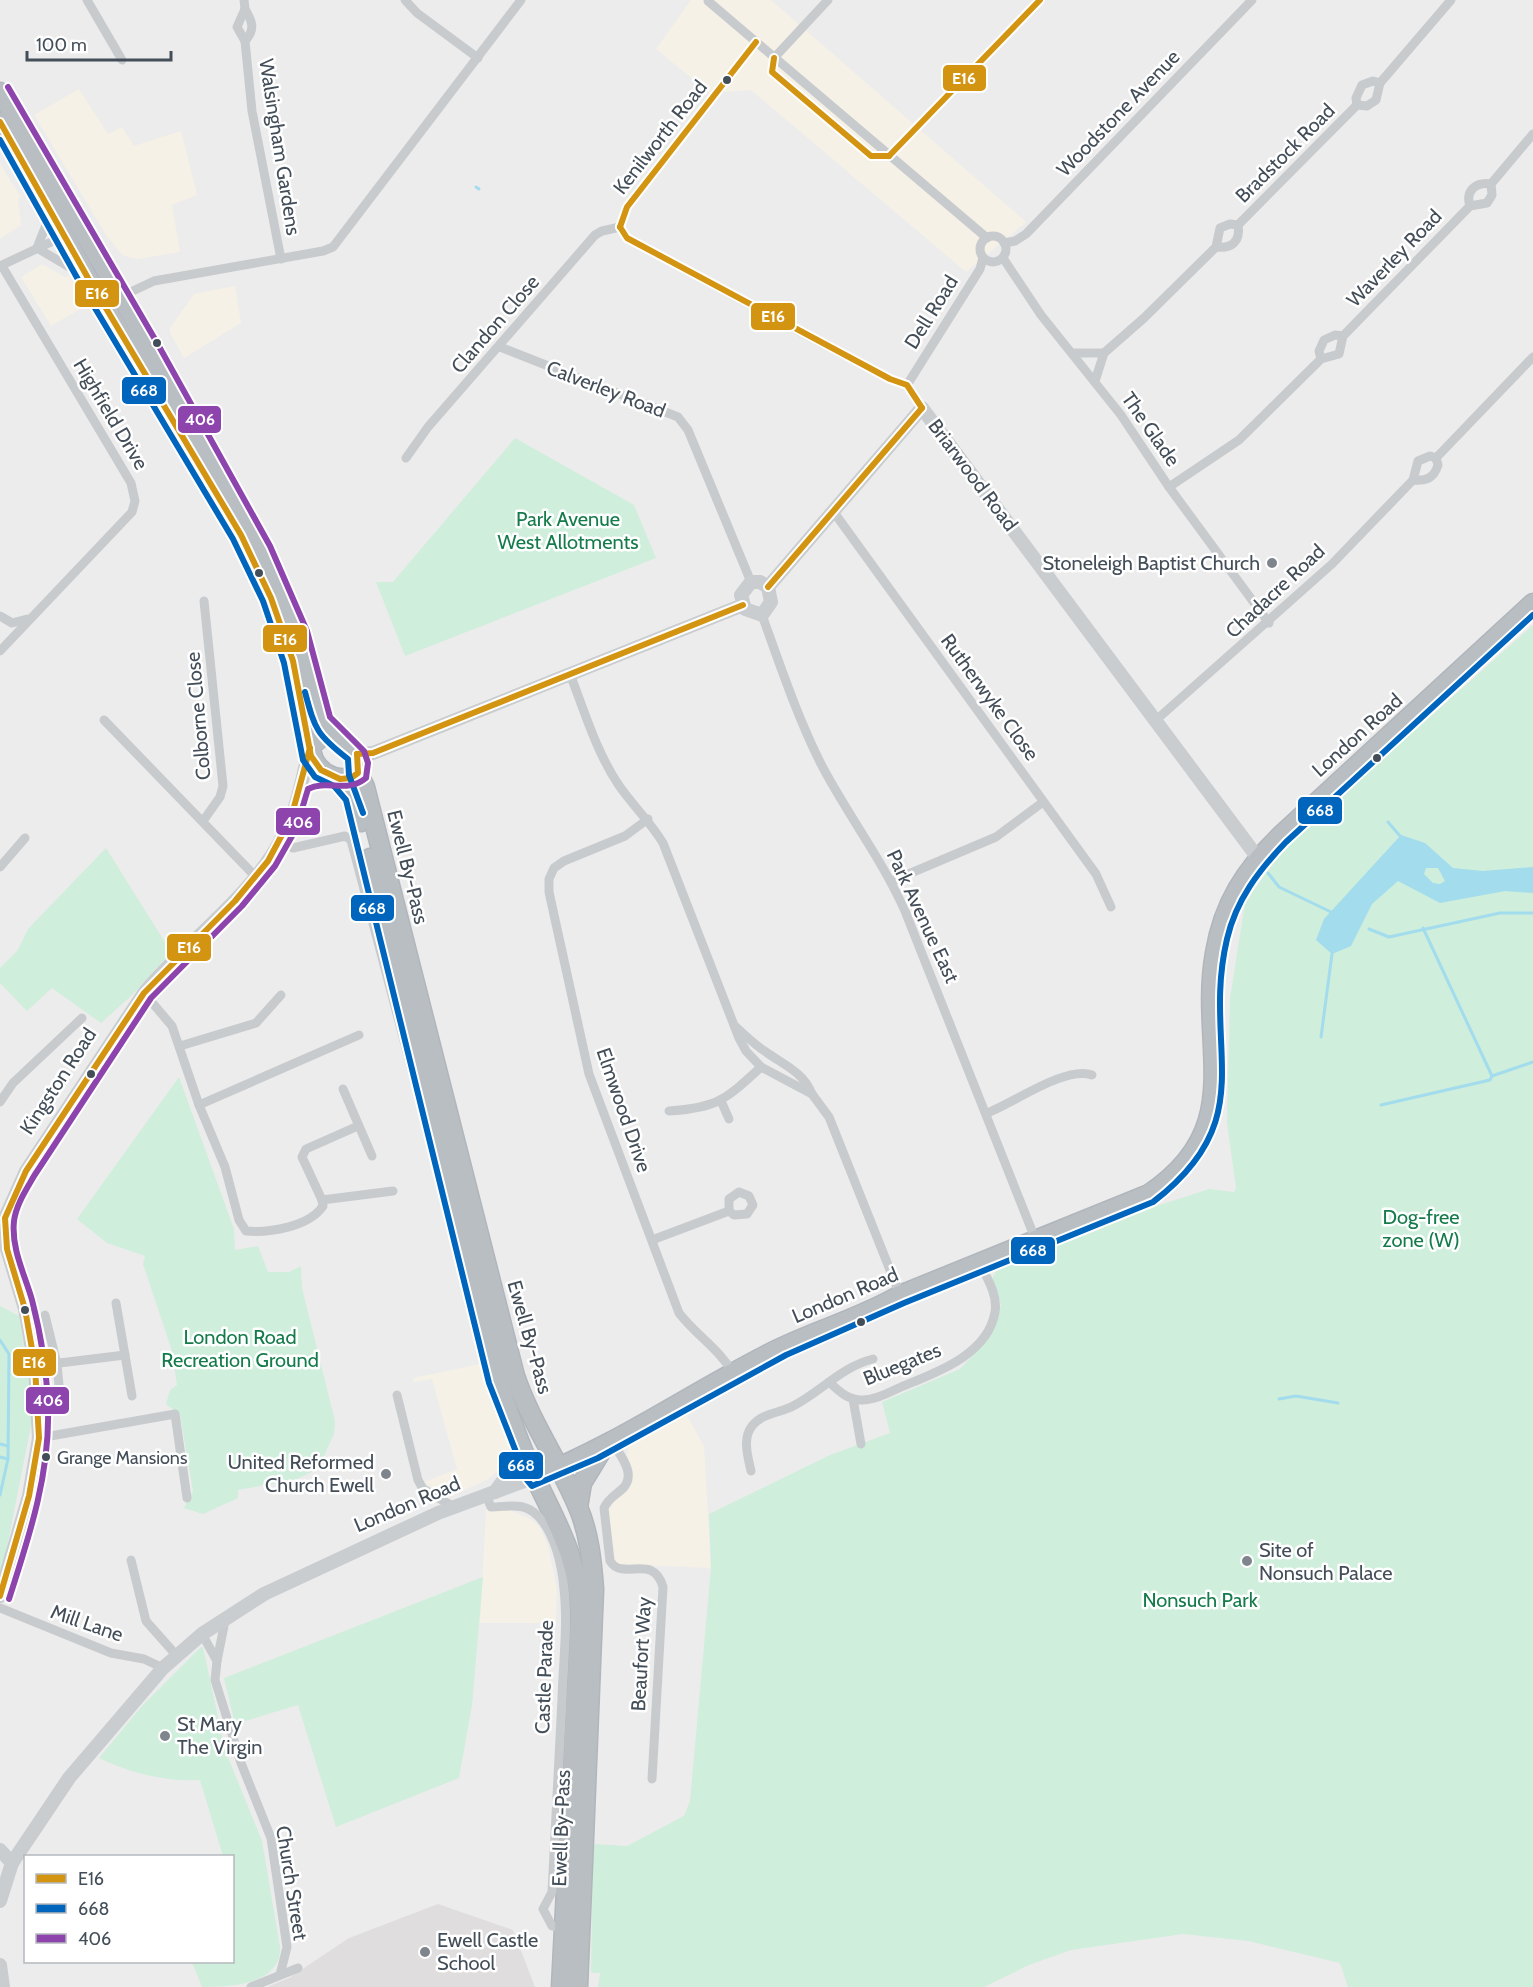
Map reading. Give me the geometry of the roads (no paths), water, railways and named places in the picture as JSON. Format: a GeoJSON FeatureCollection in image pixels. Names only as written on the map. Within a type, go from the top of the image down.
{"type":"FeatureCollection","features":[{"type":"Feature","properties":{"kind":"highway","name":"Kingston Road"},"geometry":{"type":"LineString","coordinates":[[0,92],[71,232],[88,278],[241,535],[271,598],[293,661],[310,747]]}},
{"type":"Feature","properties":{"kind":"highway","name":"Kingston Road"},"geometry":{"type":"LineString","coordinates":[[0,122],[50,212],[71,232],[121,296],[251,531],[277,583],[306,658],[319,712],[332,735]]}},
{"type":"Feature","properties":{"kind":"highway","name":"London Road"},"geometry":{"type":"LineString","coordinates":[[535,1478],[608,1444],[768,1353],[874,1311],[900,1295],[1149,1194],[1176,1172],[1199,1141],[1211,1113],[1215,1087],[1214,955],[1229,902],[1238,884],[1258,858],[1533,603]]}},
{"type":"Feature","properties":{"kind":"highway"},"geometry":{"type":"LineString","coordinates":[[332,735],[357,754],[358,773],[351,778],[334,777],[315,762],[310,747],[322,736],[332,735]]}},
{"type":"Feature","properties":{"kind":"highway","name":"Ewell By-Pass"},"geometry":{"type":"LineString","coordinates":[[358,773],[365,787],[524,1403],[578,1507],[586,1531],[594,1589],[578,1987]]}},
{"type":"Feature","properties":{"kind":"highway","name":"Ewell By-Pass"},"geometry":{"type":"LineString","coordinates":[[334,777],[354,796],[358,808],[498,1381],[519,1442],[563,1533],[575,1571],[579,1598],[577,1665],[561,1987]]}},
{"type":"Feature","properties":{"kind":"highway"},"geometry":{"type":"LineString","coordinates":[[524,1403],[524,1424],[539,1461],[539,1470],[535,1478]]}},
{"type":"Feature","properties":{"kind":"highway"},"geometry":{"type":"LineString","coordinates":[[578,1507],[582,1483],[608,1444]]}},
{"type":"Feature","properties":{"kind":"highway"},"geometry":{"type":"LineString","coordinates":[[559,1468],[551,1480],[574,1535],[575,1571]]}},
{"type":"Feature","properties":{"kind":"street"},"geometry":{"type":"LineString","coordinates":[[87,0],[122,60]]}},
{"type":"Feature","properties":{"kind":"street"},"geometry":{"type":"LineString","coordinates":[[405,0],[417,13],[478,58]]}},
{"type":"Feature","properties":{"kind":"street"},"geometry":{"type":"LineString","coordinates":[[123,336],[123,323],[115,306],[121,296],[154,280],[323,251],[339,242],[521,0]]}},
{"type":"Feature","properties":{"kind":"street"},"geometry":{"type":"LineString","coordinates":[[774,58],[828,0]]}},
{"type":"Feature","properties":{"kind":"street"},"geometry":{"type":"LineString","coordinates":[[889,156],[1040,0]]}},
{"type":"Feature","properties":{"kind":"street","name":"Woodstone Avenue"},"geometry":{"type":"LineString","coordinates":[[1004,243],[1015,241],[1026,234],[1252,0]]}},
{"type":"Feature","properties":{"kind":"street","name":"Bradstock Road"},"geometry":{"type":"LineString","coordinates":[[1357,105],[1367,106],[1376,100],[1380,83],[1451,0]]}},
{"type":"Feature","properties":{"kind":"street"},"geometry":{"type":"LineString","coordinates":[[708,1],[987,238],[999,238],[1004,243],[1006,251],[1003,258],[995,262],[983,258],[980,247],[987,238]]}},
{"type":"Feature","properties":{"kind":"street","name":"Walsingham Gardens"},"geometry":{"type":"LineString","coordinates":[[244,4],[253,26],[251,34],[245,41]]}},
{"type":"Feature","properties":{"kind":"street","name":"Walsingham Gardens"},"geometry":{"type":"LineString","coordinates":[[244,4],[237,27],[245,41],[252,111],[281,259]]}},
{"type":"Feature","properties":{"kind":"street","name":"Kenilworth Road"},"geometry":{"type":"LineString","coordinates":[[620,227],[627,207],[756,42]]}},
{"type":"Feature","properties":{"kind":"street","name":"Bradstock Road"},"geometry":{"type":"LineString","coordinates":[[1357,105],[1356,98],[1362,85],[1373,81],[1380,83]]}},
{"type":"Feature","properties":{"kind":"street","name":"Bradstock Road"},"geometry":{"type":"LineString","coordinates":[[1238,225],[1357,105]]}},
{"type":"Feature","properties":{"kind":"street","name":"Waverley Road"},"geometry":{"type":"LineString","coordinates":[[1169,487],[1239,440],[1321,358],[1339,354],[1343,336],[1470,206],[1487,203],[1492,195],[1491,184],[1533,134]]}},
{"type":"Feature","properties":{"kind":"street","name":"Waverley Road"},"geometry":{"type":"LineString","coordinates":[[1470,206],[1468,196],[1472,188],[1481,183],[1491,184]]}},
{"type":"Feature","properties":{"kind":"street"},"geometry":{"type":"LineString","coordinates":[[37,249],[50,212]]}},
{"type":"Feature","properties":{"kind":"street","name":"Bradstock Road"},"geometry":{"type":"LineString","coordinates":[[1104,352],[1144,318],[1216,247],[1220,228],[1230,224],[1238,225]]}},
{"type":"Feature","properties":{"kind":"street","name":"Bradstock Road"},"geometry":{"type":"LineString","coordinates":[[1216,247],[1226,248],[1233,245],[1239,235],[1238,225]]}},
{"type":"Feature","properties":{"kind":"street"},"geometry":{"type":"LineString","coordinates":[[620,227],[627,237],[637,243],[880,374],[907,385]]}},
{"type":"Feature","properties":{"kind":"street","name":"Clandon Close"},"geometry":{"type":"LineString","coordinates":[[406,458],[428,427],[595,236],[602,231],[620,227]]}},
{"type":"Feature","properties":{"kind":"street"},"geometry":{"type":"LineString","coordinates":[[1,266],[71,232]]}},
{"type":"Feature","properties":{"kind":"street"},"geometry":{"type":"LineString","coordinates":[[37,249],[88,278]]}},
{"type":"Feature","properties":{"kind":"street","name":"Dell Road"},"geometry":{"type":"LineString","coordinates":[[907,385],[980,270],[983,258]]}},
{"type":"Feature","properties":{"kind":"street","name":"The Glade"},"geometry":{"type":"LineString","coordinates":[[1003,258],[1041,315],[1074,353],[1121,415],[1169,487],[1269,623]]}},
{"type":"Feature","properties":{"kind":"street","name":"Highfield Drive"},"geometry":{"type":"LineString","coordinates":[[0,651],[132,512],[135,494],[1,266]]}},
{"type":"Feature","properties":{"kind":"street","name":"Waverley Road"},"geometry":{"type":"LineString","coordinates":[[1321,358],[1319,351],[1324,340],[1335,335],[1343,336]]}},
{"type":"Feature","properties":{"kind":"street","name":"Calverley Road"},"geometry":{"type":"LineString","coordinates":[[500,347],[678,417],[688,430],[751,582]]}},
{"type":"Feature","properties":{"kind":"street"},"geometry":{"type":"LineString","coordinates":[[1074,353],[1104,352],[1095,381]]}},
{"type":"Feature","properties":{"kind":"street","name":"Chadacre Road"},"geometry":{"type":"LineString","coordinates":[[1436,458],[1533,357]]}},
{"type":"Feature","properties":{"kind":"street","name":"Briarwood Road"},"geometry":{"type":"LineString","coordinates":[[907,385],[1258,858]]}},
{"type":"Feature","properties":{"kind":"street"},"geometry":{"type":"LineString","coordinates":[[768,587],[922,408]]}},
{"type":"Feature","properties":{"kind":"street","name":"Chadacre Road"},"geometry":{"type":"LineString","coordinates":[[1155,721],[1269,623],[1332,564],[1413,480],[1418,461],[1430,456],[1436,458]]}},
{"type":"Feature","properties":{"kind":"street","name":"Chadacre Road"},"geometry":{"type":"LineString","coordinates":[[1413,480],[1427,480],[1433,476],[1438,465],[1436,458]]}},
{"type":"Feature","properties":{"kind":"street","name":"Rutherwyke Close"},"geometry":{"type":"LineString","coordinates":[[834,512],[1096,874],[1111,907]]}},
{"type":"Feature","properties":{"kind":"street"},"geometry":{"type":"LineString","coordinates":[[751,582],[760,582],[768,587],[771,602],[762,615],[745,609],[743,605],[741,595],[751,582]]}},
{"type":"Feature","properties":{"kind":"street","name":"Colborne Close"},"geometry":{"type":"LineString","coordinates":[[203,821],[220,797],[223,786],[204,601]]}},
{"type":"Feature","properties":{"kind":"street"},"geometry":{"type":"LineString","coordinates":[[357,754],[373,753],[743,605]]}},
{"type":"Feature","properties":{"kind":"street","name":"Park Avenue East"},"geometry":{"type":"LineString","coordinates":[[762,615],[805,730],[822,765],[892,881],[987,1113],[1036,1240]]}},
{"type":"Feature","properties":{"kind":"street"},"geometry":{"type":"LineString","coordinates":[[4,619],[12,623],[29,619]]}},
{"type":"Feature","properties":{"kind":"street"},"geometry":{"type":"LineString","coordinates":[[4,619],[8,642]]}},
{"type":"Feature","properties":{"kind":"street"},"geometry":{"type":"LineString","coordinates":[[570,674],[609,770],[618,785],[648,819],[663,843],[732,1023],[746,1051],[761,1067],[812,1094]]}},
{"type":"Feature","properties":{"kind":"street"},"geometry":{"type":"LineString","coordinates":[[104,720],[255,876]]}},
{"type":"Feature","properties":{"kind":"street","name":"Kingston Road"},"geometry":{"type":"LineString","coordinates":[[0,1596],[29,1496],[39,1438],[35,1366],[25,1309],[7,1249],[2,1217],[26,1171],[144,993],[255,876],[281,841],[294,811],[310,747]]}},
{"type":"Feature","properties":{"kind":"street"},"geometry":{"type":"LineString","coordinates":[[300,783],[313,776],[334,777]]}},
{"type":"Feature","properties":{"kind":"street"},"geometry":{"type":"LineString","coordinates":[[892,881],[996,837],[1043,802]]}},
{"type":"Feature","properties":{"kind":"street","name":"Elmwood Drive"},"geometry":{"type":"LineString","coordinates":[[648,819],[625,836],[564,861],[554,868],[549,879],[549,892],[589,1074],[679,1312],[690,1327],[726,1360],[733,1372]]}},
{"type":"Feature","properties":{"kind":"street"},"geometry":{"type":"LineString","coordinates":[[281,841],[293,848],[345,836],[351,840],[415,1082]]}},
{"type":"Feature","properties":{"kind":"street"},"geometry":{"type":"LineString","coordinates":[[0,867],[25,838]]}},
{"type":"Feature","properties":{"kind":"street"},"geometry":{"type":"LineString","coordinates":[[144,993],[172,1026],[199,1105],[225,1167],[239,1220],[246,1231],[295,1224],[320,1211],[323,1206],[322,1200],[302,1157],[306,1149],[358,1126]]}},
{"type":"Feature","properties":{"kind":"street"},"geometry":{"type":"LineString","coordinates":[[180,1046],[256,1023],[281,995]]}},
{"type":"Feature","properties":{"kind":"street"},"geometry":{"type":"LineString","coordinates":[[0,1102],[13,1083],[82,1018]]}},
{"type":"Feature","properties":{"kind":"street"},"geometry":{"type":"LineString","coordinates":[[732,1023],[753,1043],[795,1071],[808,1083],[812,1094],[829,1117],[900,1295]]}},
{"type":"Feature","properties":{"kind":"street"},"geometry":{"type":"LineString","coordinates":[[199,1105],[359,1035]]}},
{"type":"Feature","properties":{"kind":"street"},"geometry":{"type":"LineString","coordinates":[[669,1111],[700,1109],[721,1101],[761,1067]]}},
{"type":"Feature","properties":{"kind":"street"},"geometry":{"type":"LineString","coordinates":[[987,1113],[1004,1107],[1019,1095],[1047,1084],[1084,1072],[1092,1075]]}},
{"type":"Feature","properties":{"kind":"street"},"geometry":{"type":"LineString","coordinates":[[343,1089],[372,1156]]}},
{"type":"Feature","properties":{"kind":"street"},"geometry":{"type":"LineString","coordinates":[[721,1101],[729,1119]]}},
{"type":"Feature","properties":{"kind":"street"},"geometry":{"type":"LineString","coordinates":[[322,1200],[393,1191]]}},
{"type":"Feature","properties":{"kind":"street"},"geometry":{"type":"LineString","coordinates":[[652,1240],[729,1211]]}},
{"type":"Feature","properties":{"kind":"street","name":"Bluegates"},"geometry":{"type":"LineString","coordinates":[[829,1382],[846,1397],[870,1399],[945,1369],[960,1360],[980,1342],[992,1324],[996,1310],[993,1293],[980,1264]]}},
{"type":"Feature","properties":{"kind":"street"},"geometry":{"type":"LineString","coordinates":[[116,1303],[132,1396]]}},
{"type":"Feature","properties":{"kind":"street"},"geometry":{"type":"LineString","coordinates":[[45,1315],[57,1364],[61,1407]]}},
{"type":"Feature","properties":{"kind":"street"},"geometry":{"type":"LineString","coordinates":[[35,1366],[125,1355]]}},
{"type":"Feature","properties":{"kind":"street","name":"Bluegates"},"geometry":{"type":"LineString","coordinates":[[751,1471],[746,1438],[751,1427],[761,1418],[791,1408],[813,1395],[846,1369],[873,1359]]}},
{"type":"Feature","properties":{"kind":"street"},"geometry":{"type":"LineString","coordinates":[[397,1395],[418,1480],[423,1488],[454,1507]]}},
{"type":"Feature","properties":{"kind":"street","name":"Bluegates"},"geometry":{"type":"LineString","coordinates":[[853,1399],[861,1444]]}},
{"type":"Feature","properties":{"kind":"street"},"geometry":{"type":"LineString","coordinates":[[39,1438],[175,1414],[187,1498]]}},
{"type":"Feature","properties":{"kind":"street"},"geometry":{"type":"LineString","coordinates":[[491,1493],[512,1468],[519,1442]]}},
{"type":"Feature","properties":{"kind":"street","name":"Beaufort Way"},"geometry":{"type":"LineString","coordinates":[[608,1444],[626,1464],[629,1476],[624,1488],[608,1500],[604,1508],[610,1561],[619,1568],[650,1569],[660,1578],[663,1587],[652,1779]]}},
{"type":"Feature","properties":{"kind":"street","name":"London Road"},"geometry":{"type":"LineString","coordinates":[[0,1901],[12,1863],[69,1778],[163,1668],[202,1634],[264,1594],[454,1507],[535,1478]]}},
{"type":"Feature","properties":{"kind":"street","name":"Castle Parade"},"geometry":{"type":"LineString","coordinates":[[491,1493],[491,1507],[519,1505],[537,1516],[546,1526],[556,1548],[562,1576],[565,1633],[552,1892],[543,1909],[552,1926],[564,1929]]}},
{"type":"Feature","properties":{"kind":"street"},"geometry":{"type":"LineString","coordinates":[[131,1560],[146,1621],[177,1656]]}},
{"type":"Feature","properties":{"kind":"street","name":"Mill Lane"},"geometry":{"type":"LineString","coordinates":[[0,1608],[102,1650],[144,1659],[163,1668]]}},
{"type":"Feature","properties":{"kind":"street","name":"Church Street"},"geometry":{"type":"LineString","coordinates":[[222,1620],[224,1626],[215,1680],[241,1763],[271,1838],[287,1947],[280,1976]]}},
{"type":"Feature","properties":{"kind":"street"},"geometry":{"type":"LineString","coordinates":[[565,1633],[577,1665]]}},
{"type":"Feature","properties":{"kind":"street","name":"Church Street"},"geometry":{"type":"LineString","coordinates":[[202,1634],[217,1661]]}},
{"type":"Feature","properties":{"kind":"street"},"geometry":{"type":"LineString","coordinates":[[0,1850],[12,1863]]}},
{"type":"Feature","properties":{"kind":"street"},"geometry":{"type":"LineString","coordinates":[[0,1965],[2,1983]]}},
{"type":"Feature","properties":{"kind":"street","name":"Church Street"},"geometry":{"type":"LineString","coordinates":[[251,1987],[298,1968]]}},
{"type":"Feature","properties":{"kind":"water"},"geometry":{"type":"Polygon","coordinates":[[[1401,835],[1425,843],[1453,868],[1483,871],[1533,867],[1533,893],[1505,891],[1440,903],[1398,881],[1372,904],[1351,946],[1332,954],[1316,940],[1324,919],[1401,835]],[[1426,868],[1424,874],[1433,883],[1440,884],[1445,881],[1438,868],[1426,868]]]}},
{"type":"Feature","properties":{"kind":"waterway"},"geometry":{"type":"LineString","coordinates":[[1388,822],[1400,836]]}},
{"type":"Feature","properties":{"kind":"waterway"},"geometry":{"type":"LineString","coordinates":[[1268,873],[1279,887],[1331,912]]}},
{"type":"Feature","properties":{"kind":"waterway"},"geometry":{"type":"LineString","coordinates":[[1369,929],[1389,937],[1500,913],[1533,913]]}},
{"type":"Feature","properties":{"kind":"waterway"},"geometry":{"type":"LineString","coordinates":[[1381,1105],[1490,1080],[1492,1076],[1423,928]]}},
{"type":"Feature","properties":{"kind":"waterway"},"geometry":{"type":"LineString","coordinates":[[1321,1037],[1332,954]]}},
{"type":"Feature","properties":{"kind":"waterway"},"geometry":{"type":"LineString","coordinates":[[1492,1076],[1533,1062]]}},
{"type":"Feature","properties":{"kind":"waterway"},"geometry":{"type":"LineString","coordinates":[[0,1340],[9,1354],[8,1459],[0,1495]]}},
{"type":"Feature","properties":{"kind":"waterway"},"geometry":{"type":"LineString","coordinates":[[1279,1399],[1296,1396],[1338,1403]]}},
{"type":"Feature","properties":{"kind":"waterway"},"geometry":{"type":"LineString","coordinates":[[0,1444],[8,1446]]}},
{"type":"Feature","properties":{"kind":"waterway"},"geometry":{"type":"LineString","coordinates":[[0,1457],[8,1459]]}},
{"type":"Feature","properties":{"kind":"place","name":"Stoneleigh Baptist Church"},"geometry":{"type":"Point","coordinates":[1272,563]}},
{"type":"Feature","properties":{"kind":"place","name":"Grange Mansions"},"geometry":{"type":"Point","coordinates":[46,1457]}},
{"type":"Feature","properties":{"kind":"place","name":"United Reformed Church Ewell"},"geometry":{"type":"Point","coordinates":[386,1474]}},
{"type":"Feature","properties":{"kind":"place","name":"Site of Nonsuch Palace"},"geometry":{"type":"Point","coordinates":[1247,1561]}},
{"type":"Feature","properties":{"kind":"place","name":"St Mary The Virgin"},"geometry":{"type":"Point","coordinates":[165,1736]}},
{"type":"Feature","properties":{"kind":"place","name":"Ewell Castle School"},"geometry":{"type":"Point","coordinates":[425,1952]}},
{"type":"Feature","properties":{"kind":"park label","name":"Park Avenue West Allotments"},"geometry":{"type":"Point","coordinates":[568,530]}},
{"type":"Feature","properties":{"kind":"park label","name":"Dog-free zone (W)"},"geometry":{"type":"Point","coordinates":[1421,1228]}},
{"type":"Feature","properties":{"kind":"park label","name":"London Road Recreation Ground"},"geometry":{"type":"Point","coordinates":[240,1348]}},
{"type":"Feature","properties":{"kind":"park label","name":"Nonsuch Park"},"geometry":{"type":"Point","coordinates":[1200,1600]}}]}
